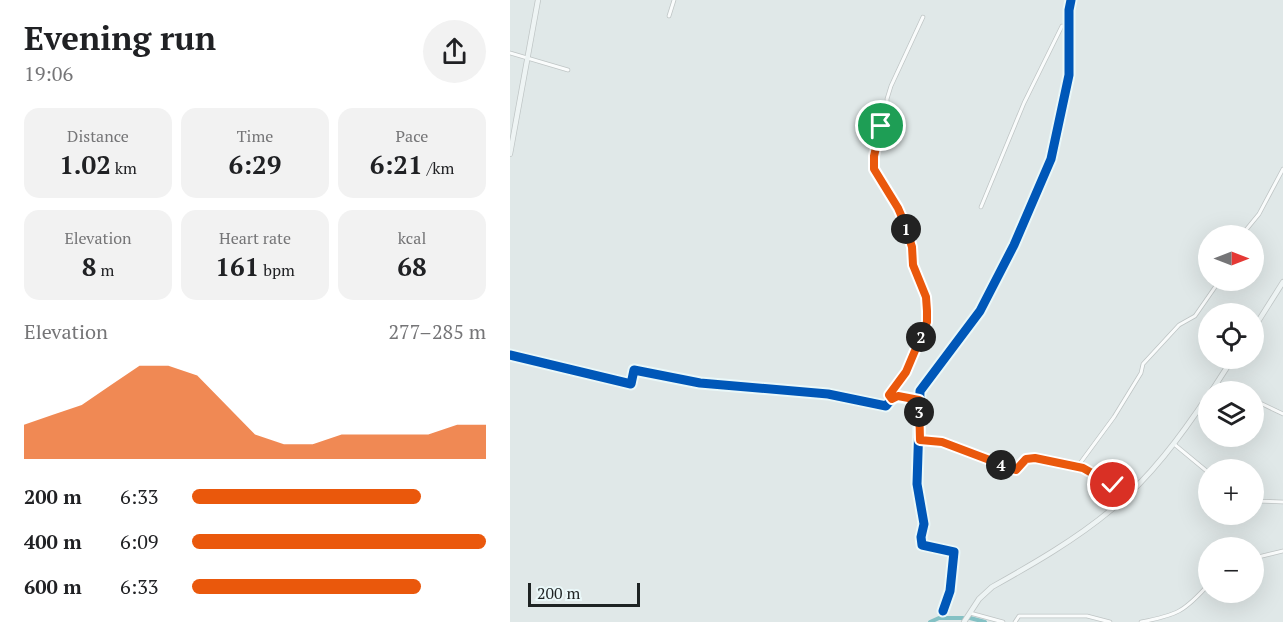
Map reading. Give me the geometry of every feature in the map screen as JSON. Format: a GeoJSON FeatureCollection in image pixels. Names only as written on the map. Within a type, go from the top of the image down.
{"type":"FeatureCollection","features":[{"type":"Feature","properties":{"kind":"street"},"geometry":{"type":"LineString","coordinates":[[510,154],[538,0]]}},
{"type":"Feature","properties":{"kind":"street"},"geometry":{"type":"LineString","coordinates":[[669,16],[674,0]]}},
{"type":"Feature","properties":{"kind":"street"},"geometry":{"type":"LineString","coordinates":[[943,611],[950,591],[954,552],[922,545],[924,524],[917,484],[920,391],[980,311],[1014,245],[1051,159],[1069,75],[1068,27],[1071,0]]}},
{"type":"Feature","properties":{"kind":"street"},"geometry":{"type":"LineString","coordinates":[[892,399],[889,395],[891,390],[898,385],[906,372],[927,322],[926,297],[913,265],[912,247],[904,222],[874,169],[874,156],[881,126],[888,115],[887,99],[891,86],[923,17]]}},
{"type":"Feature","properties":{"kind":"street"},"geometry":{"type":"LineString","coordinates":[[981,207],[1024,104],[1062,26],[1068,27]]}},
{"type":"Feature","properties":{"kind":"street"},"geometry":{"type":"LineString","coordinates":[[510,53],[527,60],[568,70]]}},
{"type":"Feature","properties":{"kind":"street"},"geometry":{"type":"LineString","coordinates":[[1250,225],[1259,214],[1283,169]]}},
{"type":"Feature","properties":{"kind":"street"},"geometry":{"type":"LineString","coordinates":[[1264,312],[1283,282]]}},
{"type":"Feature","properties":{"kind":"street"},"geometry":{"type":"LineString","coordinates":[[1078,466],[1114,417],[1141,374],[1143,364],[1179,325],[1195,316],[1212,291]]}},
{"type":"Feature","properties":{"kind":"street"},"geometry":{"type":"LineString","coordinates":[[510,355],[631,384],[634,370],[700,383],[828,394],[885,406],[898,396],[919,400]]}},
{"type":"Feature","properties":{"kind":"street"},"geometry":{"type":"LineString","coordinates":[[1264,405],[1283,414]]}},
{"type":"Feature","properties":{"kind":"street"},"geometry":{"type":"LineString","coordinates":[[964,622],[979,599],[992,587],[1081,534],[1127,494],[1174,444],[1198,410]]}},
{"type":"Feature","properties":{"kind":"street"},"geometry":{"type":"LineString","coordinates":[[920,440],[942,442],[1016,470],[1026,459],[1035,458],[1069,467],[1078,466],[1100,476],[1127,494]]}},
{"type":"Feature","properties":{"kind":"street"},"geometry":{"type":"LineString","coordinates":[[1174,444],[1198,464]]}},
{"type":"Feature","properties":{"kind":"street"},"geometry":{"type":"LineString","coordinates":[[1264,501],[1283,502]]}},
{"type":"Feature","properties":{"kind":"street"},"geometry":{"type":"LineString","coordinates":[[1264,556],[1283,551]]}},
{"type":"Feature","properties":{"kind":"street"},"geometry":{"type":"LineString","coordinates":[[1141,622],[1172,616],[1185,609],[1198,595]]}},
{"type":"Feature","properties":{"kind":"street"},"geometry":{"type":"LineString","coordinates":[[970,614],[1003,622]]}},
{"type":"Feature","properties":{"kind":"street"},"geometry":{"type":"LineString","coordinates":[[1015,622],[1019,616],[1087,616],[1110,622]]}},
{"type":"Feature","properties":{"kind":"waterway"},"geometry":{"type":"LineString","coordinates":[[930,622],[939,618],[963,618]]}},
{"type":"Feature","properties":{"kind":"waterway"},"geometry":{"type":"LineString","coordinates":[[970,618],[985,622]]}},
{"type":"Feature","properties":{"kind":"cycle path"},"geometry":{"type":"LineString","coordinates":[[943,611],[950,591],[954,552],[922,545],[924,524],[917,484],[920,391],[980,311],[1014,245],[1051,159],[1069,75],[1071,0]]}},
{"type":"Feature","properties":{"kind":"cycle path"},"geometry":{"type":"LineString","coordinates":[[510,355],[631,384],[634,370],[700,383],[828,394],[886,406],[894,396],[919,400]]}},
{"type":"Feature","properties":{"kind":"route"},"geometry":{"type":"LineString","coordinates":[[881,126],[874,156],[874,169],[904,222],[912,247],[913,265],[926,297],[927,311],[927,322],[906,372],[889,395],[892,399],[898,396],[919,400],[920,440],[942,442],[1016,470],[1026,459],[1035,458],[1069,467],[1078,466],[1113,485]]}}]}
